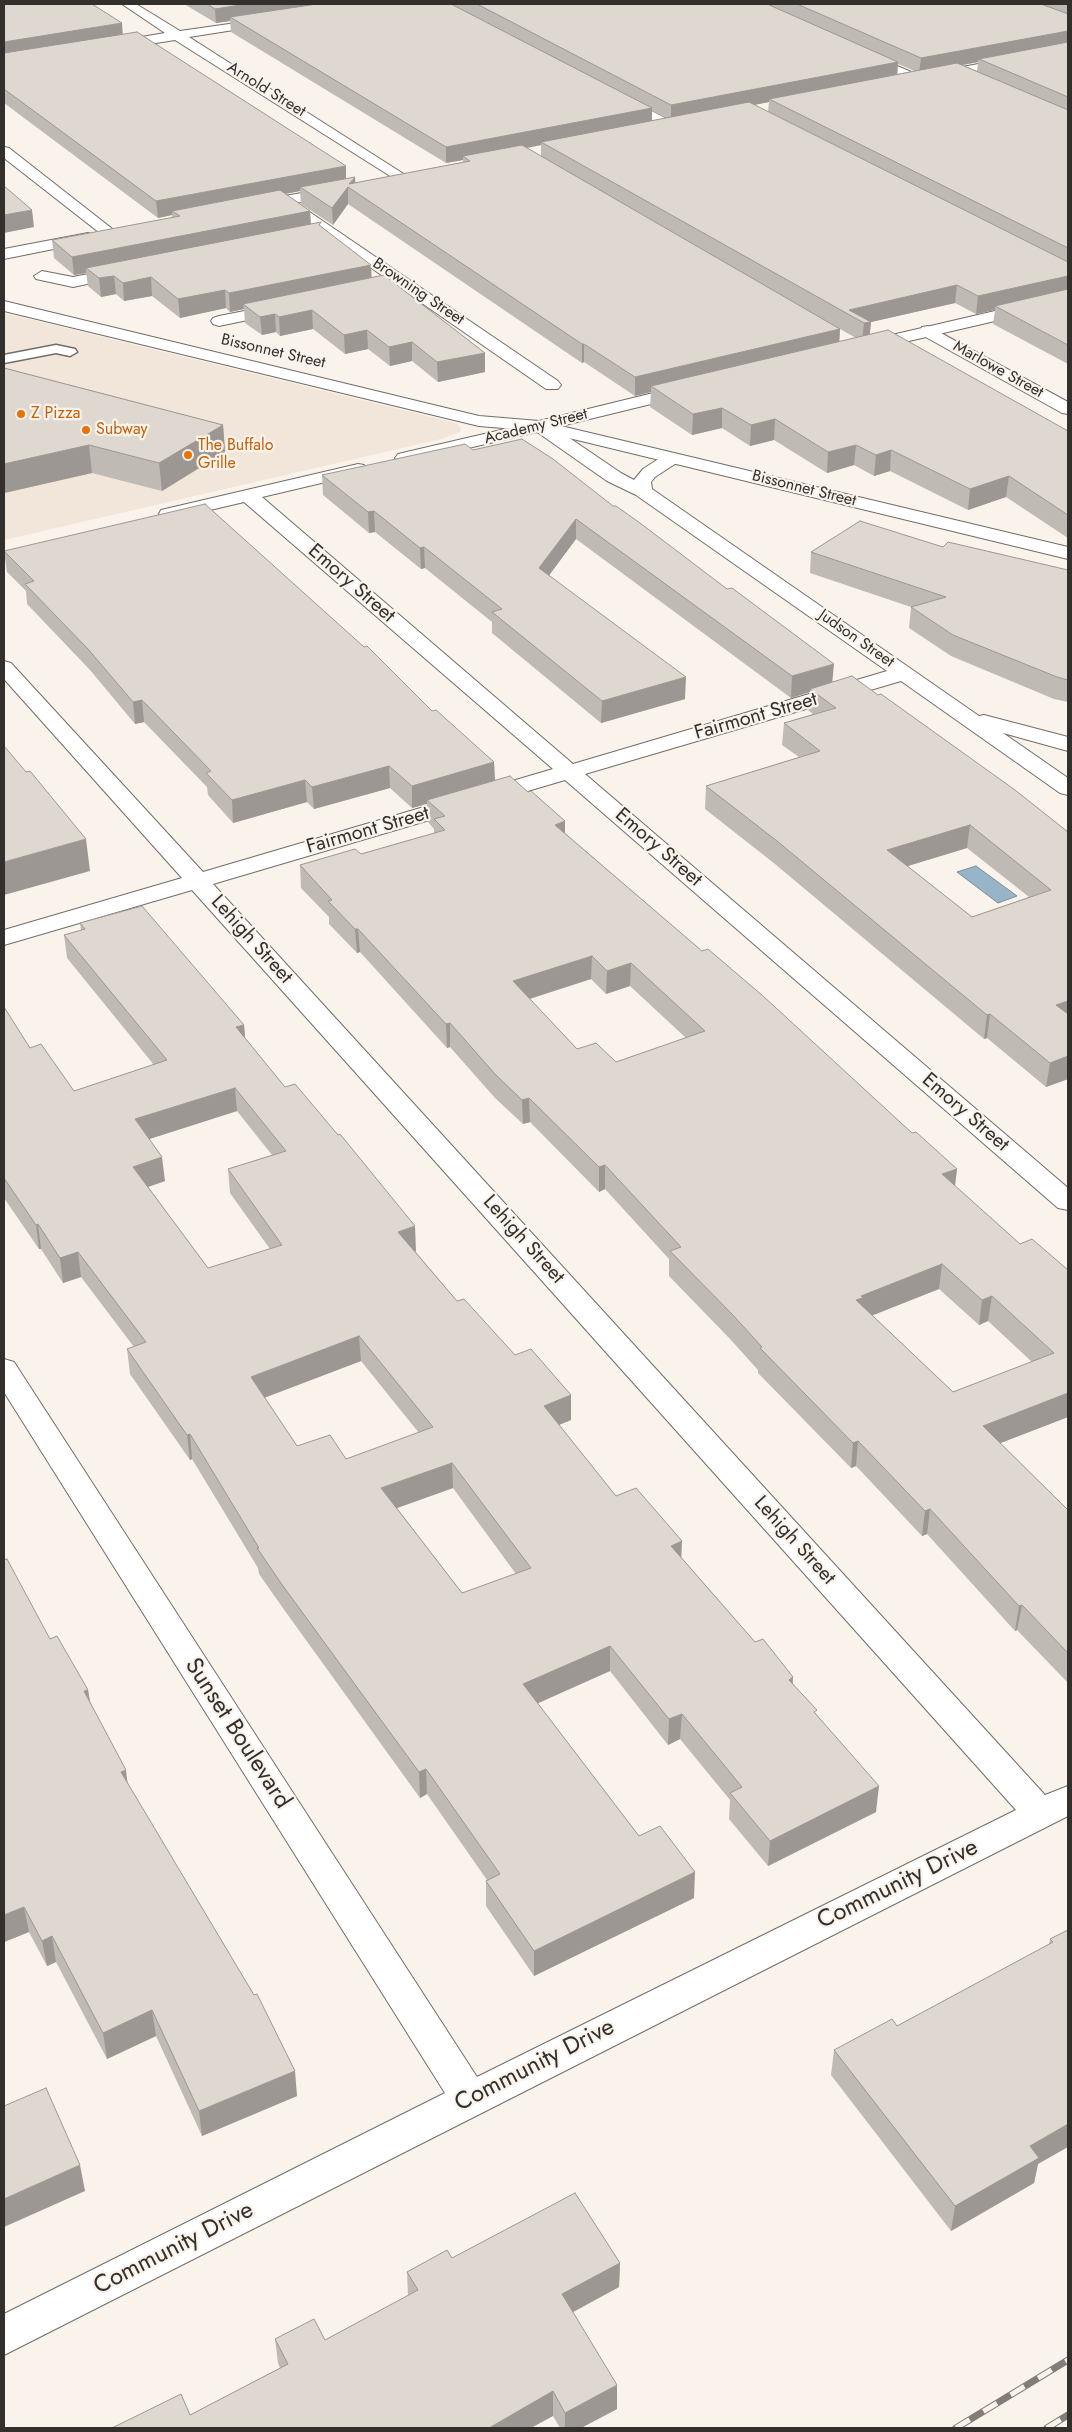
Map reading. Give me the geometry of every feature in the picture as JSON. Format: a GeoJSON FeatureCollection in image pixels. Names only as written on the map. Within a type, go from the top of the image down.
{"type":"FeatureCollection","features":[{"type":"Feature","properties":{"kind":"street","name":"Arnold Street"},"geometry":{"type":"LineString","coordinates":[[128,4],[403,178]]}},
{"type":"Feature","properties":{"kind":"street"},"geometry":{"type":"LineString","coordinates":[[101,48],[276,20]]}},
{"type":"Feature","properties":{"kind":"street"},"geometry":{"type":"LineString","coordinates":[[847,48],[918,80]]}},
{"type":"Feature","properties":{"kind":"street"},"geometry":{"type":"LineString","coordinates":[[890,85],[1068,51]]}},
{"type":"Feature","properties":{"kind":"street"},"geometry":{"type":"LineString","coordinates":[[958,72],[983,84]]}},
{"type":"Feature","properties":{"kind":"street"},"geometry":{"type":"LineString","coordinates":[[602,90],[672,127]]}},
{"type":"Feature","properties":{"kind":"street"},"geometry":{"type":"LineString","coordinates":[[652,130],[690,123]]}},
{"type":"Feature","properties":{"kind":"street"},"geometry":{"type":"LineString","coordinates":[[4,151],[110,234]]}},
{"type":"Feature","properties":{"kind":"street"},"geometry":{"type":"LineString","coordinates":[[385,181],[422,174]]}},
{"type":"Feature","properties":{"kind":"street"},"geometry":{"type":"LineString","coordinates":[[245,208],[348,188]]}},
{"type":"Feature","properties":{"kind":"street","name":"Browning Street"},"geometry":{"type":"LineString","coordinates":[[284,200],[552,384]]}},
{"type":"Feature","properties":{"kind":"street"},"geometry":{"type":"LineString","coordinates":[[4,254],[129,230]]}},
{"type":"Feature","properties":{"kind":"street"},"geometry":{"type":"LineString","coordinates":[[310,235],[329,232]]}},
{"type":"Feature","properties":{"kind":"street"},"geometry":{"type":"LineString","coordinates":[[42,276],[72,282],[139,269]]}},
{"type":"Feature","properties":{"kind":"street"},"geometry":{"type":"LineString","coordinates":[[384,287],[404,283]]}},
{"type":"Feature","properties":{"kind":"street"},"geometry":{"type":"LineString","coordinates":[[851,347],[928,332],[1068,299]]}},
{"type":"Feature","properties":{"kind":"street"},"geometry":{"type":"LineString","coordinates":[[219,321],[297,305]]}},
{"type":"Feature","properties":{"kind":"street","name":"Bissonnet Street"},"geometry":{"type":"LineString","coordinates":[[4,306],[479,421],[540,426],[1068,553]]}},
{"type":"Feature","properties":{"kind":"street","name":"Marlowe Street"},"geometry":{"type":"LineString","coordinates":[[928,332],[1068,408]]}},
{"type":"Feature","properties":{"kind":"street","name":"Academy Street"},"geometry":{"type":"LineString","coordinates":[[154,517],[706,385]]}},
{"type":"Feature","properties":{"kind":"street","name":"Bissonnet Street"},"geometry":{"type":"LineString","coordinates":[[503,407],[540,426]]}},
{"type":"Feature","properties":{"kind":"street","name":"Judson Street"},"geometry":{"type":"LineString","coordinates":[[540,426],[614,477],[643,491],[1068,788]]}},
{"type":"Feature","properties":{"kind":"street"},"geometry":{"type":"LineString","coordinates":[[643,491],[642,482],[648,473],[672,458]]}},
{"type":"Feature","properties":{"kind":"street","name":"Emory Street"},"geometry":{"type":"LineString","coordinates":[[248,495],[1068,1202]]}},
{"type":"Feature","properties":{"kind":"street","name":"Lehigh Street"},"geometry":{"type":"LineString","coordinates":[[4,667],[198,881],[1054,1807]]}},
{"type":"Feature","properties":{"kind":"street","name":"Fairmont Street"},"geometry":{"type":"LineString","coordinates":[[4,938],[904,673]]}},
{"type":"Feature","properties":{"kind":"street"},"geometry":{"type":"LineString","coordinates":[[966,716],[1068,744]]}},
{"type":"Feature","properties":{"kind":"street","name":"Sunset Boulevard"},"geometry":{"type":"LineString","coordinates":[[4,1369],[470,2099]]}},
{"type":"Feature","properties":{"kind":"street","name":"Community Drive"},"geometry":{"type":"LineString","coordinates":[[4,2335],[1054,1807]]}},
{"type":"Feature","properties":{"kind":"lane"},"geometry":{"type":"LineString","coordinates":[[4,360],[56,349],[70,352]]}},
{"type":"Feature","properties":{"kind":"shaded area"},"geometry":{"type":"Polygon","coordinates":[[[4,313],[456,423],[461,428],[460,432],[441,439],[4,540],[4,313]]]}},
{"type":"Feature","properties":{"kind":"water"},"geometry":{"type":"Polygon","coordinates":[[[976,866],[1017,896],[998,903],[957,872],[976,866]]]}},
{"type":"Feature","properties":{"kind":"building"},"geometry":{"type":"Polygon","coordinates":[[[4,4],[92,4],[122,23],[4,42],[4,4]]]}},
{"type":"Feature","properties":{"kind":"building"},"geometry":{"type":"Polygon","coordinates":[[[207,4],[246,4],[215,9],[207,4]]]}},
{"type":"Feature","properties":{"kind":"building"},"geometry":{"type":"Polygon","coordinates":[[[317,4],[451,4],[652,108],[446,147],[230,17],[317,4]]]}},
{"type":"Feature","properties":{"kind":"building"},"geometry":{"type":"Polygon","coordinates":[[[477,4],[767,4],[898,62],[671,105],[477,4]]]}},
{"type":"Feature","properties":{"kind":"building"},"geometry":{"type":"Polygon","coordinates":[[[797,4],[1041,4],[1068,14],[1068,31],[921,58],[797,4]]]}},
{"type":"Feature","properties":{"kind":"building"},"geometry":{"type":"Polygon","coordinates":[[[137,32],[346,166],[156,201],[4,89],[4,53],[137,32]]]}},
{"type":"Feature","properties":{"kind":"building"},"geometry":{"type":"Polygon","coordinates":[[[1068,42],[1068,97],[979,59],[1068,42]]]}},
{"type":"Feature","properties":{"kind":"building"},"geometry":{"type":"Polygon","coordinates":[[[957,63],[1068,110],[1068,248],[769,99],[957,63]]]}},
{"type":"Feature","properties":{"kind":"building"},"geometry":{"type":"Polygon","coordinates":[[[749,102],[1068,262],[1068,276],[978,296],[957,285],[849,310],[871,322],[864,323],[541,142],[749,102]]]}},
{"type":"Feature","properties":{"kind":"building"},"geometry":{"type":"Polygon","coordinates":[[[522,145],[840,329],[635,377],[582,344],[348,187],[332,208],[300,187],[355,177],[349,184],[470,161],[463,156],[522,145]]]}},
{"type":"Feature","properties":{"kind":"building"},"geometry":{"type":"Polygon","coordinates":[[[4,186],[32,210],[4,215],[4,186]]]}},
{"type":"Feature","properties":{"kind":"building"},"geometry":{"type":"Polygon","coordinates":[[[280,190],[310,211],[72,257],[52,240],[180,216],[172,211],[280,190]]]}},
{"type":"Feature","properties":{"kind":"building"},"geometry":{"type":"Polygon","coordinates":[[[321,222],[319,225],[371,265],[229,293],[225,290],[178,299],[151,277],[123,283],[114,276],[99,278],[86,268],[321,222]]]}},
{"type":"Feature","properties":{"kind":"building"},"geometry":{"type":"Polygon","coordinates":[[[384,275],[485,353],[437,362],[412,342],[389,347],[367,330],[344,335],[312,310],[279,317],[275,314],[260,317],[243,304],[384,275]]]}},
{"type":"Feature","properties":{"kind":"building"},"geometry":{"type":"Polygon","coordinates":[[[1068,289],[1068,345],[995,306],[1068,289]]]}},
{"type":"Feature","properties":{"kind":"building"},"geometry":{"type":"Polygon","coordinates":[[[888,330],[1068,431],[1068,515],[1009,476],[970,489],[891,450],[876,455],[856,445],[828,452],[775,419],[751,425],[722,408],[693,414],[651,386],[888,330]]]}},
{"type":"Feature","properties":{"kind":"building"},"geometry":{"type":"Polygon","coordinates":[[[4,368],[223,425],[159,463],[89,445],[4,464],[4,368]]]}},
{"type":"Feature","properties":{"kind":"building"},"geometry":{"type":"Polygon","coordinates":[[[522,439],[553,459],[613,506],[616,506],[640,523],[727,589],[732,588],[834,664],[792,676],[576,519],[539,568],[686,677],[602,701],[492,612],[502,609],[424,547],[420,548],[374,511],[368,512],[322,475],[465,444],[473,450],[522,439]]]}},
{"type":"Feature","properties":{"kind":"building"},"geometry":{"type":"Polygon","coordinates":[[[205,504],[364,647],[367,646],[432,711],[436,710],[494,762],[412,786],[389,766],[312,787],[305,780],[232,800],[206,773],[211,771],[142,700],[133,702],[88,649],[25,584],[34,581],[4,551],[205,504]]]}},
{"type":"Feature","properties":{"kind":"building"},"geometry":{"type":"Polygon","coordinates":[[[860,521],[943,547],[948,542],[1068,570],[1068,680],[953,635],[911,607],[946,597],[811,552],[860,521]]]}},
{"type":"Feature","properties":{"kind":"building"},"geometry":{"type":"Polygon","coordinates":[[[852,676],[878,695],[881,694],[1015,790],[1068,832],[1068,1001],[1056,1005],[1068,1014],[1068,1056],[1050,1063],[990,1014],[987,1015],[777,841],[706,786],[820,751],[784,723],[836,708],[810,689],[852,676]],[[970,825],[887,850],[972,917],[1051,890],[970,825]]]}},
{"type":"Feature","properties":{"kind":"building"},"geometry":{"type":"Polygon","coordinates":[[[4,746],[26,772],[30,771],[86,839],[4,862],[4,746]]]}},
{"type":"Feature","properties":{"kind":"building"},"geometry":{"type":"Polygon","coordinates":[[[510,776],[528,792],[531,791],[565,821],[555,825],[702,951],[708,949],[763,996],[912,1133],[916,1132],[957,1169],[942,1174],[1020,1244],[1032,1239],[1068,1270],[1068,1393],[983,1426],[1068,1510],[1068,1653],[1022,1605],[1019,1606],[930,1509],[925,1511],[858,1441],[853,1443],[760,1348],[762,1347],[732,1314],[670,1251],[681,1247],[605,1165],[599,1167],[529,1098],[522,1100],[495,1074],[450,1023],[446,1024],[358,929],[355,929],[328,901],[332,900],[300,865],[355,849],[361,854],[445,830],[434,819],[445,816],[427,800],[510,776]],[[592,956],[513,981],[577,1049],[596,1043],[616,1062],[705,1031],[631,963],[607,971],[592,956]],[[942,1264],[861,1296],[863,1298],[856,1300],[953,1392],[1054,1353],[992,1296],[982,1300],[942,1264]]]}},
{"type":"Feature","properties":{"kind":"building"},"geometry":{"type":"Polygon","coordinates":[[[142,906],[244,1025],[236,1027],[285,1087],[295,1084],[338,1135],[340,1134],[415,1226],[398,1232],[457,1301],[464,1299],[515,1355],[531,1349],[571,1395],[544,1406],[616,1496],[636,1488],[682,1541],[671,1546],[755,1642],[763,1639],[793,1677],[789,1680],[817,1710],[814,1712],[879,1786],[770,1841],[730,1793],[742,1787],[682,1714],[669,1719],[610,1646],[523,1684],[639,1836],[660,1826],[695,1872],[534,1951],[486,1881],[500,1874],[426,1769],[419,1772],[283,1586],[257,1548],[259,1548],[190,1434],[187,1435],[127,1349],[146,1342],[78,1252],[60,1258],[4,1178],[4,1007],[30,1048],[41,1044],[74,1091],[167,1060],[64,935],[85,929],[80,923],[142,906]],[[235,1088],[135,1119],[162,1157],[133,1167],[208,1268],[282,1245],[228,1169],[286,1151],[235,1088]],[[359,1336],[251,1377],[297,1446],[330,1435],[346,1459],[433,1427],[359,1336]],[[452,1463],[381,1488],[462,1593],[531,1568],[452,1463]]]}},
{"type":"Feature","properties":{"kind":"building"},"geometry":{"type":"Polygon","coordinates":[[[7,1559],[50,1639],[57,1636],[88,1690],[84,1691],[126,1770],[121,1772],[254,1995],[257,1994],[295,2071],[199,2111],[152,2010],[103,2033],[52,1936],[42,1941],[24,1907],[4,1915],[4,1560],[7,1559]]]}},
{"type":"Feature","properties":{"kind":"building"},"geometry":{"type":"Polygon","coordinates":[[[1068,1930],[1068,2124],[1030,2146],[1039,2158],[955,2206],[834,2050],[892,2019],[897,2026],[1053,1942],[1050,1939],[1068,1930]]]}},
{"type":"Feature","properties":{"kind":"building"},"geometry":{"type":"Polygon","coordinates":[[[46,2088],[80,2165],[4,2199],[4,2106],[46,2088]]]}},
{"type":"Feature","properties":{"kind":"building"},"geometry":{"type":"Polygon","coordinates":[[[575,2193],[620,2263],[562,2294],[617,2385],[565,2413],[553,2391],[489,2428],[112,2428],[181,2394],[190,2415],[288,2364],[275,2339],[314,2319],[325,2340],[418,2290],[407,2272],[447,2250],[452,2258],[575,2193]]]}},
{"type":"Feature","properties":{"kind":"railway"},"geometry":{"type":"LineString","coordinates":[[956,2428],[1068,2360]]}},
{"type":"Feature","properties":{"kind":"railway"},"geometry":{"type":"LineString","coordinates":[[1047,2428],[1068,2415]]}},
{"type":"Feature","properties":{"kind":"place","name":"Z Pizza"},"geometry":{"type":"Point","coordinates":[21,414]}},
{"type":"Feature","properties":{"kind":"place","name":"Subway"},"geometry":{"type":"Point","coordinates":[86,430]}},
{"type":"Feature","properties":{"kind":"place","name":"The Buffalo Grille"},"geometry":{"type":"Point","coordinates":[188,455]}}]}
